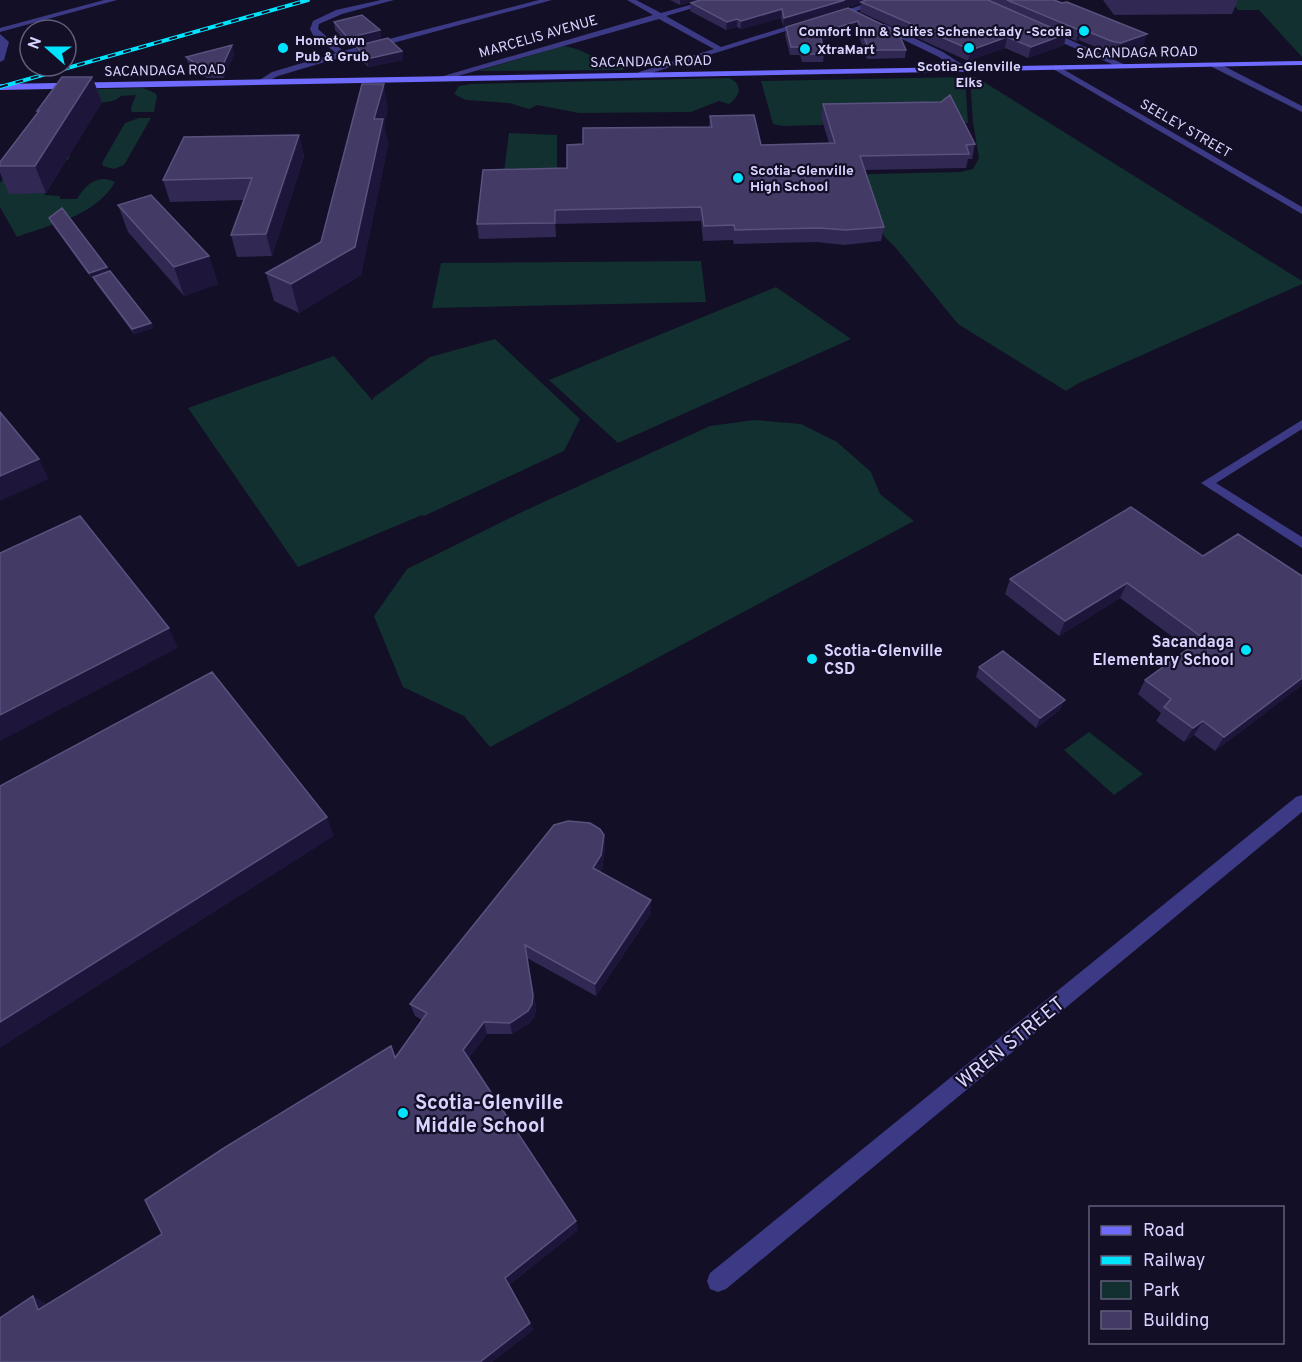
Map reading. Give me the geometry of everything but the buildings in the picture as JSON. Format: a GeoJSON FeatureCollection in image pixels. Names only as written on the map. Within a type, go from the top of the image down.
{"type":"FeatureCollection","features":[{"type":"Feature","properties":{"kind":"main road","name":"SACANDAGA ROAD"},"geometry":{"type":"LineString","coordinates":[[0,87],[1302,63]]}},
{"type":"Feature","properties":{"kind":"street"},"geometry":{"type":"LineString","coordinates":[[0,30],[113,0]]}},
{"type":"Feature","properties":{"kind":"street"},"geometry":{"type":"LineString","coordinates":[[342,54],[316,33],[314,28],[316,23],[339,12],[390,0]]}},
{"type":"Feature","properties":{"kind":"street"},"geometry":{"type":"LineString","coordinates":[[262,81],[275,74],[342,54],[548,0]]}},
{"type":"Feature","properties":{"kind":"street"},"geometry":{"type":"LineString","coordinates":[[631,0],[720,49]]}},
{"type":"Feature","properties":{"kind":"street","name":"MARCELIS AVENUE"},"geometry":{"type":"LineString","coordinates":[[436,79],[716,0]]}},
{"type":"Feature","properties":{"kind":"street"},"geometry":{"type":"LineString","coordinates":[[826,18],[884,0]]}},
{"type":"Feature","properties":{"kind":"street"},"geometry":{"type":"LineString","coordinates":[[847,11],[865,19]]}},
{"type":"Feature","properties":{"kind":"street"},"geometry":{"type":"LineString","coordinates":[[642,74],[815,21]]}},
{"type":"Feature","properties":{"kind":"street"},"geometry":{"type":"LineString","coordinates":[[874,23],[940,54],[965,69]]}},
{"type":"Feature","properties":{"kind":"street"},"geometry":{"type":"LineString","coordinates":[[1035,28],[1124,66]]}},
{"type":"Feature","properties":{"kind":"street"},"geometry":{"type":"LineString","coordinates":[[0,36],[5,42],[0,60]]}},
{"type":"Feature","properties":{"kind":"street"},"geometry":{"type":"LineString","coordinates":[[1215,64],[1302,109]]}},
{"type":"Feature","properties":{"kind":"street","name":"SEELEY STREET"},"geometry":{"type":"LineString","coordinates":[[1056,67],[1302,211]]}},
{"type":"Feature","properties":{"kind":"street"},"geometry":{"type":"LineString","coordinates":[[1302,424],[1207,483],[1302,543]]}},
{"type":"Feature","properties":{"kind":"street","name":"WREN STREET"},"geometry":{"type":"LineString","coordinates":[[717,1281],[1302,802]]}},
{"type":"Feature","properties":{"kind":"green space"},"geometry":{"type":"Polygon","coordinates":[[[1230,0],[1302,0],[1302,57],[1259,10],[1238,10],[1230,0]]]}},
{"type":"Feature","properties":{"kind":"green space"},"geometry":{"type":"Polygon","coordinates":[[[563,46],[579,50],[607,64],[623,68],[623,70],[478,71],[563,46]]]}},
{"type":"Feature","properties":{"kind":"green space"},"geometry":{"type":"Polygon","coordinates":[[[965,77],[968,123],[955,124],[822,115],[823,125],[773,124],[761,81],[965,77]]]}},
{"type":"Feature","properties":{"kind":"green space"},"geometry":{"type":"Polygon","coordinates":[[[970,77],[976,77],[1302,281],[1302,284],[1079,383],[1066,391],[958,324],[884,236],[862,176],[960,172],[973,169],[979,158],[973,123],[970,77]]]}},
{"type":"Feature","properties":{"kind":"green space"},"geometry":{"type":"Polygon","coordinates":[[[729,78],[737,83],[739,90],[733,101],[729,104],[719,101],[691,112],[579,113],[537,105],[529,109],[509,103],[466,100],[454,94],[459,86],[471,84],[729,78]]]}},
{"type":"Feature","properties":{"kind":"green space"},"geometry":{"type":"Polygon","coordinates":[[[143,88],[157,96],[154,112],[132,112],[131,108],[136,95],[121,96],[106,102],[72,103],[40,156],[70,156],[68,160],[33,160],[45,195],[60,196],[60,199],[77,199],[93,182],[103,179],[115,182],[107,194],[85,211],[17,237],[0,207],[0,183],[67,90],[143,88]]]}},
{"type":"Feature","properties":{"kind":"green space"},"geometry":{"type":"Polygon","coordinates":[[[139,118],[151,118],[124,165],[114,169],[103,166],[102,163],[125,123],[139,118]]]}},
{"type":"Feature","properties":{"kind":"green space"},"geometry":{"type":"Polygon","coordinates":[[[509,133],[557,135],[557,172],[504,172],[509,133]]]}},
{"type":"Feature","properties":{"kind":"green space"},"geometry":{"type":"Polygon","coordinates":[[[701,261],[706,302],[432,308],[441,263],[701,261]]]}},
{"type":"Feature","properties":{"kind":"green space"},"geometry":{"type":"Polygon","coordinates":[[[776,287],[851,339],[618,443],[549,380],[776,287]]]}},
{"type":"Feature","properties":{"kind":"green space"},"geometry":{"type":"Polygon","coordinates":[[[495,339],[580,419],[564,451],[424,516],[298,567],[188,408],[334,356],[373,401],[373,398],[430,357],[495,339]]]}},
{"type":"Feature","properties":{"kind":"green space"},"geometry":{"type":"Polygon","coordinates":[[[754,420],[801,424],[837,442],[871,472],[880,494],[914,521],[490,747],[464,716],[403,687],[374,616],[407,569],[524,511],[710,426],[754,420]]]}},
{"type":"Feature","properties":{"kind":"green space"},"geometry":{"type":"Polygon","coordinates":[[[1089,732],[1143,774],[1114,795],[1064,750],[1089,732]]]}},
{"type":"Feature","properties":{"kind":"railway"},"geometry":{"type":"LineString","coordinates":[[0,87],[308,0]]}},
{"type":"Feature","properties":{"kind":"place","name":"Comfort Inn & Suites Schenectady -Scotia"},"geometry":{"type":"Point","coordinates":[1084,31]}},
{"type":"Feature","properties":{"kind":"place","name":"Hometown Pub & Grub"},"geometry":{"type":"Point","coordinates":[283,48]}},
{"type":"Feature","properties":{"kind":"place","name":"Scotia-Glenville Elks"},"geometry":{"type":"Point","coordinates":[969,48]}},
{"type":"Feature","properties":{"kind":"place","name":"XtraMart"},"geometry":{"type":"Point","coordinates":[805,49]}},
{"type":"Feature","properties":{"kind":"place","name":"Scotia-Glenville High School"},"geometry":{"type":"Point","coordinates":[738,178]}},
{"type":"Feature","properties":{"kind":"place","name":"Sacandaga Elementary School"},"geometry":{"type":"Point","coordinates":[1246,650]}},
{"type":"Feature","properties":{"kind":"place","name":"Scotia-Glenville CSD"},"geometry":{"type":"Point","coordinates":[812,659]}},
{"type":"Feature","properties":{"kind":"place","name":"Scotia-Glenville Middle School"},"geometry":{"type":"Point","coordinates":[403,1113]}}]}
